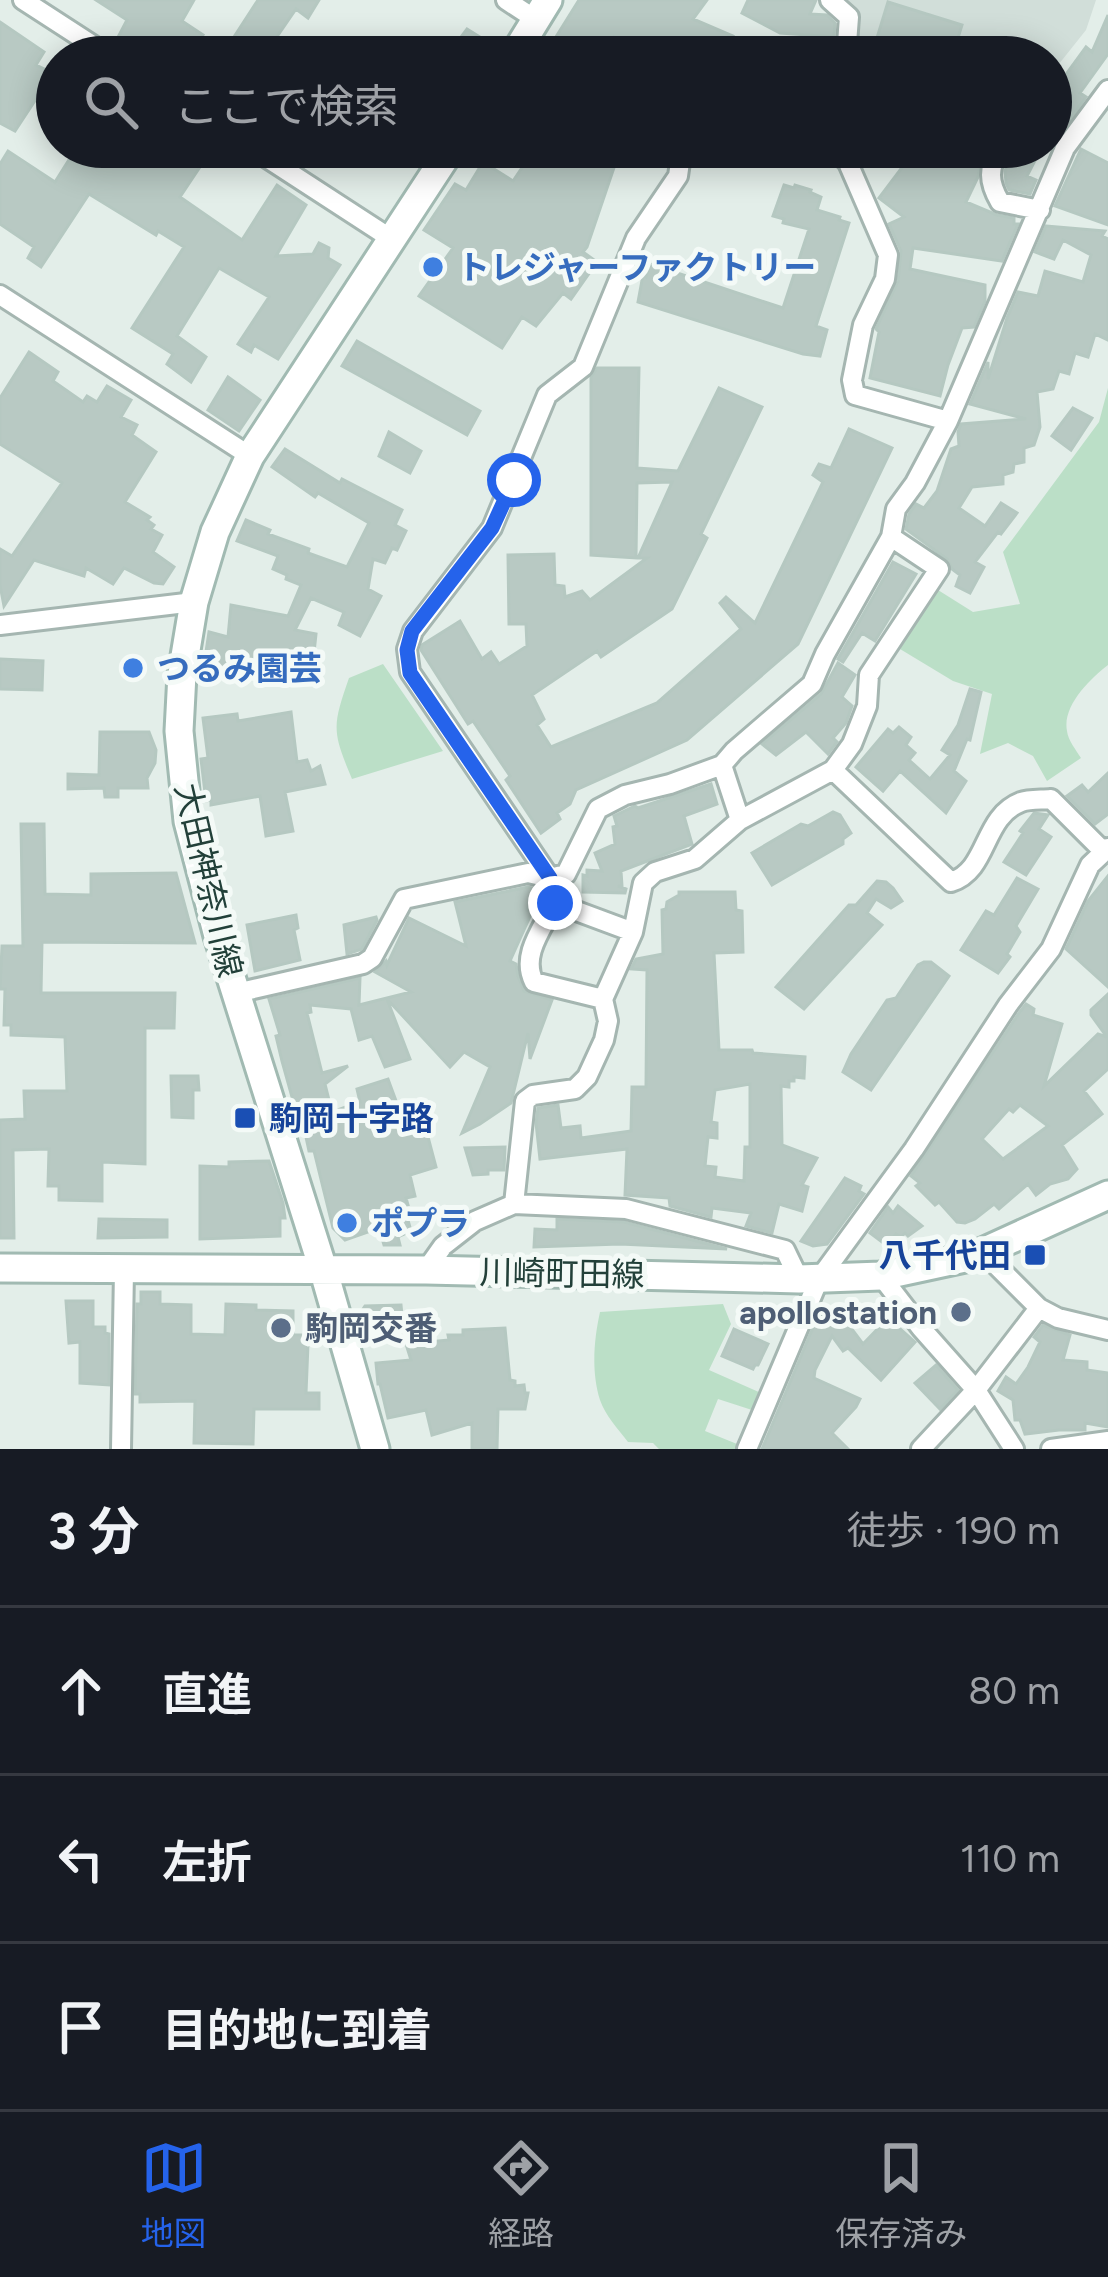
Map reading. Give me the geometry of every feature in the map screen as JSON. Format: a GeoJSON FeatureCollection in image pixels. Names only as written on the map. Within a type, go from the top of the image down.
{"type":"FeatureCollection","features":[{"type":"Feature","properties":{"kind":"main road","name":"大田神奈川線"},"geometry":{"type":"LineString","coordinates":[[375,1449],[218,936],[188,821],[179,731],[182,674],[194,602],[215,532],[250,456],[438,168]]}},
{"type":"Feature","properties":{"kind":"main road","name":"川崎町田線"},"geometry":{"type":"LineString","coordinates":[[0,1268],[426,1270],[809,1279],[881,1276],[983,1252],[1108,1195]]}},
{"type":"Feature","properties":{"kind":"street"},"geometry":{"type":"LineString","coordinates":[[23,0],[79,36]]}},
{"type":"Feature","properties":{"kind":"street"},"geometry":{"type":"LineString","coordinates":[[506,0],[542,10]]}},
{"type":"Feature","properties":{"kind":"street"},"geometry":{"type":"LineString","coordinates":[[830,0],[849,16],[848,36]]}},
{"type":"Feature","properties":{"kind":"street"},"geometry":{"type":"LineString","coordinates":[[1072,139],[1108,90]]}},
{"type":"Feature","properties":{"kind":"street"},"geometry":{"type":"LineString","coordinates":[[282,168],[390,238]]}},
{"type":"Feature","properties":{"kind":"street"},"geometry":{"type":"LineString","coordinates":[[603,999],[534,982],[528,957],[555,903],[550,878],[410,673],[407,650],[412,631],[492,528],[547,395],[583,367],[636,238],[678,176],[678,168]]}},
{"type":"Feature","properties":{"kind":"street"},"geometry":{"type":"LineString","coordinates":[[850,168],[888,254],[885,279],[863,326],[852,380],[855,395],[948,421]]}},
{"type":"Feature","properties":{"kind":"street"},"geometry":{"type":"LineString","coordinates":[[991,168],[990,184],[1000,202],[1040,210]]}},
{"type":"Feature","properties":{"kind":"street"},"geometry":{"type":"LineString","coordinates":[[236,993],[363,964],[373,958],[404,899],[528,873],[550,878],[566,874],[598,808],[722,765],[812,684],[891,537],[896,509],[948,421],[1057,168]]}},
{"type":"Feature","properties":{"kind":"street"},"geometry":{"type":"LineString","coordinates":[[0,295],[250,456]]}},
{"type":"Feature","properties":{"kind":"street"},"geometry":{"type":"LineString","coordinates":[[514,1204],[525,1101],[532,1095],[574,1090],[586,1077],[604,1040],[608,1021],[603,999],[633,932],[643,884],[655,872],[694,859],[740,820],[832,770],[852,744],[867,706],[869,675],[938,569],[891,537]]}},
{"type":"Feature","properties":{"kind":"street"},"geometry":{"type":"LineString","coordinates":[[0,625],[194,602]]}},
{"type":"Feature","properties":{"kind":"street"},"geometry":{"type":"LineString","coordinates":[[722,765],[740,820]]}},
{"type":"Feature","properties":{"kind":"street"},"geometry":{"type":"LineString","coordinates":[[747,1449],[809,1279],[914,1150],[1008,1005],[1051,949],[1090,865],[1106,850],[1051,799],[1020,802],[992,824],[978,862],[951,883],[832,770]]}},
{"type":"Feature","properties":{"kind":"street"},"geometry":{"type":"LineString","coordinates":[[555,903],[633,932]]}},
{"type":"Feature","properties":{"kind":"street"},"geometry":{"type":"LineString","coordinates":[[426,1270],[443,1246],[475,1221],[514,1204],[626,1209],[725,1233],[785,1250],[809,1279]]}},
{"type":"Feature","properties":{"kind":"street"},"geometry":{"type":"LineString","coordinates":[[983,1252],[1039,1308],[1058,1318],[1108,1330]]}},
{"type":"Feature","properties":{"kind":"street"},"geometry":{"type":"LineString","coordinates":[[121,1449],[124,1270]]}},
{"type":"Feature","properties":{"kind":"street"},"geometry":{"type":"LineString","coordinates":[[881,1276],[976,1390],[1014,1449]]}},
{"type":"Feature","properties":{"kind":"street"},"geometry":{"type":"LineString","coordinates":[[921,1449],[976,1390],[1039,1308]]}},
{"type":"Feature","properties":{"kind":"street"},"geometry":{"type":"LineString","coordinates":[[1051,1449],[1108,1442]]}},
{"type":"Feature","properties":{"kind":"shaded area"},"geometry":{"type":"Polygon","coordinates":[[[843,0],[1096,0],[1086,30],[1072,48],[1072,36],[849,36],[843,0]]]}},
{"type":"Feature","properties":{"kind":"green space"},"geometry":{"type":"Polygon","coordinates":[[[1108,388],[1108,665],[1086,685],[1069,712],[1068,734],[1081,758],[1047,781],[1033,756],[1008,743],[980,754],[992,694],[953,681],[900,649],[938,590],[973,612],[1020,604],[1003,552],[1099,422],[1108,388]]]}},
{"type":"Feature","properties":{"kind":"green space"},"geometry":{"type":"Polygon","coordinates":[[[383,664],[443,751],[352,779],[338,739],[339,708],[349,678],[383,664]]]}},
{"type":"Feature","properties":{"kind":"green space"},"geometry":{"type":"Polygon","coordinates":[[[723,1304],[731,1324],[709,1370],[761,1393],[752,1410],[718,1399],[705,1431],[737,1444],[735,1449],[659,1449],[653,1443],[628,1442],[605,1411],[597,1389],[594,1356],[600,1312],[723,1304]]]}},
{"type":"Feature","properties":{"kind":"building"},"geometry":{"type":"Polygon","coordinates":[[[96,0],[194,0],[182,21],[203,35],[119,36],[127,20],[96,0]]]}},
{"type":"Feature","properties":{"kind":"building"},"geometry":{"type":"Polygon","coordinates":[[[258,0],[319,0],[308,18],[296,9],[277,36],[235,36],[258,0]]]}},
{"type":"Feature","properties":{"kind":"building"},"geometry":{"type":"Polygon","coordinates":[[[579,0],[707,0],[693,19],[733,36],[556,36],[579,0]]]}},
{"type":"Feature","properties":{"kind":"building"},"geometry":{"type":"Polygon","coordinates":[[[748,0],[816,0],[810,14],[827,15],[835,23],[834,36],[780,33],[742,13],[748,0]]]}},
{"type":"Feature","properties":{"kind":"building"},"geometry":{"type":"Polygon","coordinates":[[[888,2],[962,25],[959,36],[878,36],[888,2]]]}},
{"type":"Feature","properties":{"kind":"building"},"geometry":{"type":"Polygon","coordinates":[[[1108,15],[1108,54],[1080,93],[1086,97],[1072,117],[1072,66],[1086,47],[1092,52],[1108,15]]]}},
{"type":"Feature","properties":{"kind":"building"},"geometry":{"type":"Polygon","coordinates":[[[0,22],[36,47],[36,99],[15,131],[0,123],[0,22]]]}},
{"type":"Feature","properties":{"kind":"building"},"geometry":{"type":"Polygon","coordinates":[[[1081,149],[1108,163],[1108,225],[1055,206],[1081,149]]]}},
{"type":"Feature","properties":{"kind":"building"},"geometry":{"type":"Polygon","coordinates":[[[8,151],[55,182],[64,168],[199,168],[180,197],[242,240],[277,185],[306,205],[276,256],[313,254],[319,243],[329,248],[328,258],[340,265],[278,359],[254,345],[251,352],[238,344],[269,297],[219,268],[177,336],[206,357],[191,382],[167,364],[173,354],[132,328],[184,247],[89,194],[41,267],[28,258],[34,247],[0,224],[0,164],[8,151]]]}},
{"type":"Feature","properties":{"kind":"building"},"geometry":{"type":"Polygon","coordinates":[[[479,168],[492,168],[513,181],[522,168],[614,168],[583,252],[597,262],[571,299],[563,293],[536,326],[522,317],[502,348],[419,296],[453,248],[424,230],[455,184],[466,190],[479,168]]]}},
{"type":"Feature","properties":{"kind":"building"},"geometry":{"type":"Polygon","coordinates":[[[902,168],[980,168],[966,202],[1014,218],[1018,224],[1002,261],[913,248],[910,269],[985,285],[985,301],[974,327],[962,328],[940,396],[870,378],[876,329],[898,281],[901,251],[889,224],[904,217],[879,198],[902,168]]]}},
{"type":"Feature","properties":{"kind":"building"},"geometry":{"type":"Polygon","coordinates":[[[1031,168],[1027,176],[1036,180],[1030,194],[1009,190],[1005,171],[1031,168]]]}},
{"type":"Feature","properties":{"kind":"building"},"geometry":{"type":"Polygon","coordinates":[[[784,185],[811,190],[821,197],[817,210],[849,223],[816,326],[827,330],[820,356],[638,302],[650,264],[783,308],[809,229],[773,216],[784,185]]]}},
{"type":"Feature","properties":{"kind":"building"},"geometry":{"type":"Polygon","coordinates":[[[1046,226],[1105,231],[1108,340],[1095,334],[1088,357],[1075,353],[1069,374],[1059,371],[1053,389],[1037,392],[1040,427],[1034,445],[1024,448],[1024,462],[1003,475],[1003,484],[972,487],[959,508],[985,526],[1001,503],[1017,513],[975,562],[984,567],[970,593],[956,586],[960,575],[947,559],[906,529],[909,514],[916,504],[924,508],[937,491],[951,449],[959,446],[961,424],[1026,419],[970,404],[988,362],[988,379],[1018,292],[1038,296],[1045,271],[1083,282],[1091,255],[1063,240],[1054,259],[1035,252],[1046,226]]]}},
{"type":"Feature","properties":{"kind":"building"},"geometry":{"type":"Polygon","coordinates":[[[357,341],[480,411],[467,435],[342,366],[357,341]]]}},
{"type":"Feature","properties":{"kind":"building"},"geometry":{"type":"Polygon","coordinates":[[[29,352],[58,372],[53,381],[83,402],[87,396],[97,402],[107,386],[131,400],[121,417],[137,425],[132,435],[156,452],[125,502],[150,517],[151,529],[162,535],[153,552],[174,567],[163,584],[124,568],[113,584],[86,568],[84,576],[34,560],[4,606],[0,549],[12,556],[62,483],[0,444],[0,398],[29,352]]]}},
{"type":"Feature","properties":{"kind":"building"},"geometry":{"type":"Polygon","coordinates":[[[597,368],[639,368],[637,468],[678,471],[719,388],[762,407],[701,534],[707,538],[672,609],[601,657],[597,651],[532,695],[544,719],[537,725],[551,747],[657,703],[741,629],[720,603],[726,597],[755,623],[823,482],[813,475],[819,464],[831,468],[849,429],[892,448],[798,644],[687,740],[576,790],[570,804],[557,813],[560,819],[541,833],[506,780],[510,776],[473,721],[468,724],[421,650],[460,621],[482,659],[491,652],[499,664],[527,646],[526,624],[509,624],[508,555],[554,554],[555,585],[564,586],[565,597],[582,591],[590,600],[647,558],[638,558],[672,482],[637,483],[636,558],[591,555],[591,377],[597,368]]]}},
{"type":"Feature","properties":{"kind":"building"},"geometry":{"type":"Polygon","coordinates":[[[228,377],[260,400],[239,431],[208,410],[228,377]]]}},
{"type":"Feature","properties":{"kind":"building"},"geometry":{"type":"Polygon","coordinates":[[[1073,408],[1092,418],[1071,450],[1052,436],[1073,408]]]}},
{"type":"Feature","properties":{"kind":"building"},"geometry":{"type":"Polygon","coordinates":[[[389,432],[421,451],[410,473],[379,456],[389,432]]]}},
{"type":"Feature","properties":{"kind":"building"},"geometry":{"type":"Polygon","coordinates":[[[285,449],[340,483],[342,479],[402,510],[395,525],[406,531],[385,563],[373,559],[368,589],[381,596],[360,636],[339,625],[344,612],[311,598],[295,630],[316,634],[313,662],[256,654],[254,670],[229,666],[229,672],[203,672],[209,632],[228,637],[231,605],[288,616],[301,585],[273,569],[278,556],[237,541],[246,520],[309,549],[308,553],[347,567],[369,523],[318,493],[315,497],[272,467],[285,449]]]}},
{"type":"Feature","properties":{"kind":"building"},"geometry":{"type":"Polygon","coordinates":[[[893,562],[916,574],[875,641],[862,633],[843,662],[838,659],[893,562]]]}},
{"type":"Feature","properties":{"kind":"building"},"geometry":{"type":"Polygon","coordinates":[[[0,659],[43,661],[42,690],[0,689],[0,659]]]}},
{"type":"Feature","properties":{"kind":"building"},"geometry":{"type":"Polygon","coordinates":[[[838,663],[855,675],[842,697],[852,706],[828,754],[806,732],[776,755],[762,744],[821,694],[838,663]]]}},
{"type":"Feature","properties":{"kind":"building"},"geometry":{"type":"Polygon","coordinates":[[[970,689],[981,692],[970,740],[954,771],[966,781],[946,813],[900,771],[883,791],[856,767],[888,729],[893,733],[899,727],[911,737],[906,745],[915,753],[909,760],[930,779],[950,755],[942,750],[958,725],[970,689]]]}},
{"type":"Feature","properties":{"kind":"building"},"geometry":{"type":"Polygon","coordinates":[[[291,712],[297,762],[307,760],[311,771],[320,766],[325,784],[285,792],[293,831],[266,836],[260,796],[211,805],[211,800],[206,801],[203,718],[237,714],[238,721],[291,712]]]}},
{"type":"Feature","properties":{"kind":"building"},"geometry":{"type":"Polygon","coordinates":[[[100,732],[149,732],[156,750],[148,788],[118,788],[118,797],[105,797],[104,788],[68,789],[68,774],[99,775],[100,732]]]}},
{"type":"Feature","properties":{"kind":"building"},"geometry":{"type":"Polygon","coordinates":[[[1108,773],[1108,814],[1095,824],[1067,796],[1082,785],[1088,792],[1108,773]]]}},
{"type":"Feature","properties":{"kind":"building"},"geometry":{"type":"Polygon","coordinates":[[[711,784],[717,804],[684,816],[692,844],[621,871],[622,886],[618,886],[625,893],[583,892],[587,870],[602,871],[595,853],[615,844],[614,816],[711,784]]]}},
{"type":"Feature","properties":{"kind":"building"},"geometry":{"type":"Polygon","coordinates":[[[833,812],[851,833],[843,844],[772,885],[752,853],[801,824],[808,826],[833,812]]]}},
{"type":"Feature","properties":{"kind":"building"},"geometry":{"type":"Polygon","coordinates":[[[1034,813],[1048,815],[1039,829],[1051,837],[1026,875],[1004,862],[1034,813]]]}},
{"type":"Feature","properties":{"kind":"building"},"geometry":{"type":"Polygon","coordinates":[[[21,824],[44,824],[45,894],[91,895],[91,874],[176,873],[195,943],[42,942],[41,993],[175,993],[174,1028],[145,1028],[145,1164],[102,1162],[102,1201],[59,1200],[59,1186],[48,1186],[49,1149],[13,1150],[14,1238],[0,1238],[0,1120],[25,1119],[24,1091],[67,1091],[65,1037],[11,1035],[11,1025],[4,1025],[2,946],[23,946],[21,824]]]}},
{"type":"Feature","properties":{"kind":"building"},"geometry":{"type":"Polygon","coordinates":[[[1108,876],[1108,987],[1066,949],[1088,901],[1108,876]]]}},
{"type":"Feature","properties":{"kind":"building"},"geometry":{"type":"Polygon","coordinates":[[[1017,878],[1038,889],[1016,926],[1020,932],[1007,954],[1010,957],[998,973],[961,950],[986,911],[994,915],[1017,878]]]}},
{"type":"Feature","properties":{"kind":"building"},"geometry":{"type":"Polygon","coordinates":[[[877,881],[886,882],[902,901],[891,908],[876,899],[867,913],[882,925],[804,1009],[776,987],[849,905],[856,905],[877,881]]]}},
{"type":"Feature","properties":{"kind":"building"},"geometry":{"type":"Polygon","coordinates":[[[536,889],[527,910],[532,912],[510,961],[516,964],[524,991],[552,1000],[530,1059],[528,1033],[511,1103],[480,1124],[462,1133],[490,1067],[464,1052],[450,1067],[387,999],[410,1059],[385,1067],[372,1036],[359,1040],[351,1009],[310,1005],[307,1013],[322,1073],[348,1066],[325,1084],[332,1112],[360,1102],[357,1089],[388,1079],[402,1117],[421,1109],[433,1135],[428,1137],[436,1167],[410,1175],[415,1196],[406,1198],[408,1205],[404,1206],[411,1231],[398,1237],[400,1245],[384,1245],[379,1228],[345,1240],[333,1228],[314,1151],[309,1151],[301,1114],[297,1115],[269,999],[360,978],[359,1005],[411,992],[375,972],[386,961],[387,965],[409,918],[466,946],[455,902],[536,889]]]}},
{"type":"Feature","properties":{"kind":"building"},"geometry":{"type":"Polygon","coordinates":[[[735,892],[736,910],[742,911],[743,952],[714,953],[719,1050],[805,1057],[804,1078],[794,1077],[789,1087],[781,1086],[782,1145],[817,1158],[802,1185],[808,1187],[802,1211],[779,1204],[772,1233],[746,1226],[751,1213],[712,1208],[711,1217],[670,1206],[669,1198],[625,1195],[627,1149],[540,1159],[538,1108],[558,1105],[561,1128],[580,1126],[581,1138],[631,1131],[632,1087],[646,1087],[647,970],[631,969],[636,959],[663,954],[662,910],[679,895],[735,892]],[[750,1084],[715,1090],[711,1122],[717,1123],[717,1138],[708,1137],[705,1166],[716,1167],[715,1177],[744,1181],[745,1147],[750,1147],[750,1084]]]}},
{"type":"Feature","properties":{"kind":"building"},"geometry":{"type":"Polygon","coordinates":[[[296,915],[300,960],[255,971],[247,925],[296,915]]]}},
{"type":"Feature","properties":{"kind":"building"},"geometry":{"type":"Polygon","coordinates":[[[376,917],[362,949],[347,954],[344,925],[376,917]]]}},
{"type":"Feature","properties":{"kind":"building"},"geometry":{"type":"Polygon","coordinates":[[[924,962],[949,976],[871,1090],[843,1072],[887,1000],[896,998],[924,962]]]}},
{"type":"Feature","properties":{"kind":"building"},"geometry":{"type":"Polygon","coordinates":[[[1108,994],[1108,1069],[1084,1091],[1102,1114],[1062,1145],[1077,1169],[1068,1179],[1036,1195],[1028,1184],[999,1209],[994,1204],[975,1219],[957,1222],[911,1176],[1026,1004],[1034,1009],[1033,1015],[1062,1024],[1044,1086],[1098,1034],[1107,1037],[1091,1010],[1108,994]],[[1020,1105],[1013,1112],[1009,1109],[982,1139],[1003,1159],[1048,1126],[1020,1105]]]}},
{"type":"Feature","properties":{"kind":"building"},"geometry":{"type":"Polygon","coordinates":[[[171,1076],[198,1076],[193,1118],[172,1117],[171,1076]]]}},
{"type":"Feature","properties":{"kind":"building"},"geometry":{"type":"Polygon","coordinates":[[[505,1147],[504,1170],[473,1175],[465,1148],[505,1147]]]}},
{"type":"Feature","properties":{"kind":"building"},"geometry":{"type":"Polygon","coordinates":[[[269,1161],[283,1203],[280,1236],[200,1239],[200,1166],[269,1161]]]}},
{"type":"Feature","properties":{"kind":"building"},"geometry":{"type":"Polygon","coordinates":[[[845,1178],[861,1186],[859,1191],[864,1194],[827,1244],[801,1241],[845,1178]]]}},
{"type":"Feature","properties":{"kind":"building"},"geometry":{"type":"Polygon","coordinates":[[[898,1206],[922,1226],[908,1236],[896,1234],[882,1242],[870,1233],[888,1207],[893,1213],[898,1206]]]}},
{"type":"Feature","properties":{"kind":"building"},"geometry":{"type":"Polygon","coordinates":[[[99,1219],[167,1220],[167,1237],[98,1238],[99,1219]]]}},
{"type":"Feature","properties":{"kind":"building"},"geometry":{"type":"Polygon","coordinates":[[[557,1219],[624,1222],[727,1249],[620,1244],[534,1247],[535,1229],[557,1230],[557,1219]]]}},
{"type":"Feature","properties":{"kind":"building"},"geometry":{"type":"Polygon","coordinates":[[[141,1292],[160,1292],[160,1304],[191,1305],[191,1334],[225,1335],[226,1304],[293,1311],[293,1335],[305,1335],[304,1344],[308,1344],[306,1393],[319,1393],[319,1409],[254,1409],[253,1444],[194,1443],[195,1401],[140,1402],[140,1394],[135,1394],[141,1292]]]}},
{"type":"Feature","properties":{"kind":"building"},"geometry":{"type":"Polygon","coordinates":[[[66,1301],[93,1301],[93,1327],[105,1327],[109,1334],[109,1385],[80,1383],[80,1342],[69,1343],[66,1301]]]}},
{"type":"Feature","properties":{"kind":"building"},"geometry":{"type":"Polygon","coordinates":[[[401,1305],[403,1327],[378,1330],[377,1323],[361,1325],[359,1315],[365,1306],[401,1305]]]}},
{"type":"Feature","properties":{"kind":"building"},"geometry":{"type":"Polygon","coordinates":[[[836,1308],[863,1344],[888,1318],[915,1342],[881,1380],[848,1348],[843,1351],[832,1336],[814,1378],[860,1399],[832,1433],[848,1449],[762,1449],[817,1318],[836,1308]]]}},
{"type":"Feature","properties":{"kind":"building"},"geometry":{"type":"Polygon","coordinates":[[[1043,1325],[1070,1335],[1063,1360],[1087,1362],[1087,1370],[1108,1373],[1108,1427],[1085,1423],[1085,1430],[1025,1434],[1020,1420],[1015,1420],[1013,1400],[998,1391],[1006,1377],[1016,1384],[1028,1367],[1040,1342],[1034,1337],[1043,1325]]]}},
{"type":"Feature","properties":{"kind":"building"},"geometry":{"type":"Polygon","coordinates":[[[505,1328],[510,1380],[515,1386],[524,1385],[528,1393],[525,1409],[498,1409],[497,1449],[472,1449],[472,1423],[432,1435],[426,1410],[388,1418],[376,1363],[411,1360],[406,1344],[449,1340],[448,1335],[463,1335],[463,1330],[505,1328]]]}},
{"type":"Feature","properties":{"kind":"building"},"geometry":{"type":"Polygon","coordinates":[[[734,1329],[768,1344],[753,1369],[722,1356],[734,1329]]]}},
{"type":"Feature","properties":{"kind":"building"},"geometry":{"type":"Polygon","coordinates":[[[936,1365],[958,1390],[940,1409],[915,1383],[936,1365]]]}},
{"type":"Feature","properties":{"kind":"place","name":"トレジャーファクトリー"},"geometry":{"type":"Point","coordinates":[433,267]}},
{"type":"Feature","properties":{"kind":"place","name":"つるみ園芸"},"geometry":{"type":"Point","coordinates":[133,668]}},
{"type":"Feature","properties":{"kind":"place","name":"駒岡十字路"},"geometry":{"type":"Point","coordinates":[245,1118]}},
{"type":"Feature","properties":{"kind":"place","name":"ポプラ"},"geometry":{"type":"Point","coordinates":[347,1223]}},
{"type":"Feature","properties":{"kind":"place","name":"八千代田"},"geometry":{"type":"Point","coordinates":[1035,1255]}},
{"type":"Feature","properties":{"kind":"place","name":"apollostation"},"geometry":{"type":"Point","coordinates":[961,1312]}},
{"type":"Feature","properties":{"kind":"place","name":"駒岡交番"},"geometry":{"type":"Point","coordinates":[281,1328]}},
{"type":"Feature","properties":{"kind":"route"},"geometry":{"type":"LineString","coordinates":[[514,480],[492,528],[412,631],[407,659],[410,673],[550,878],[555,903]]}}]}
